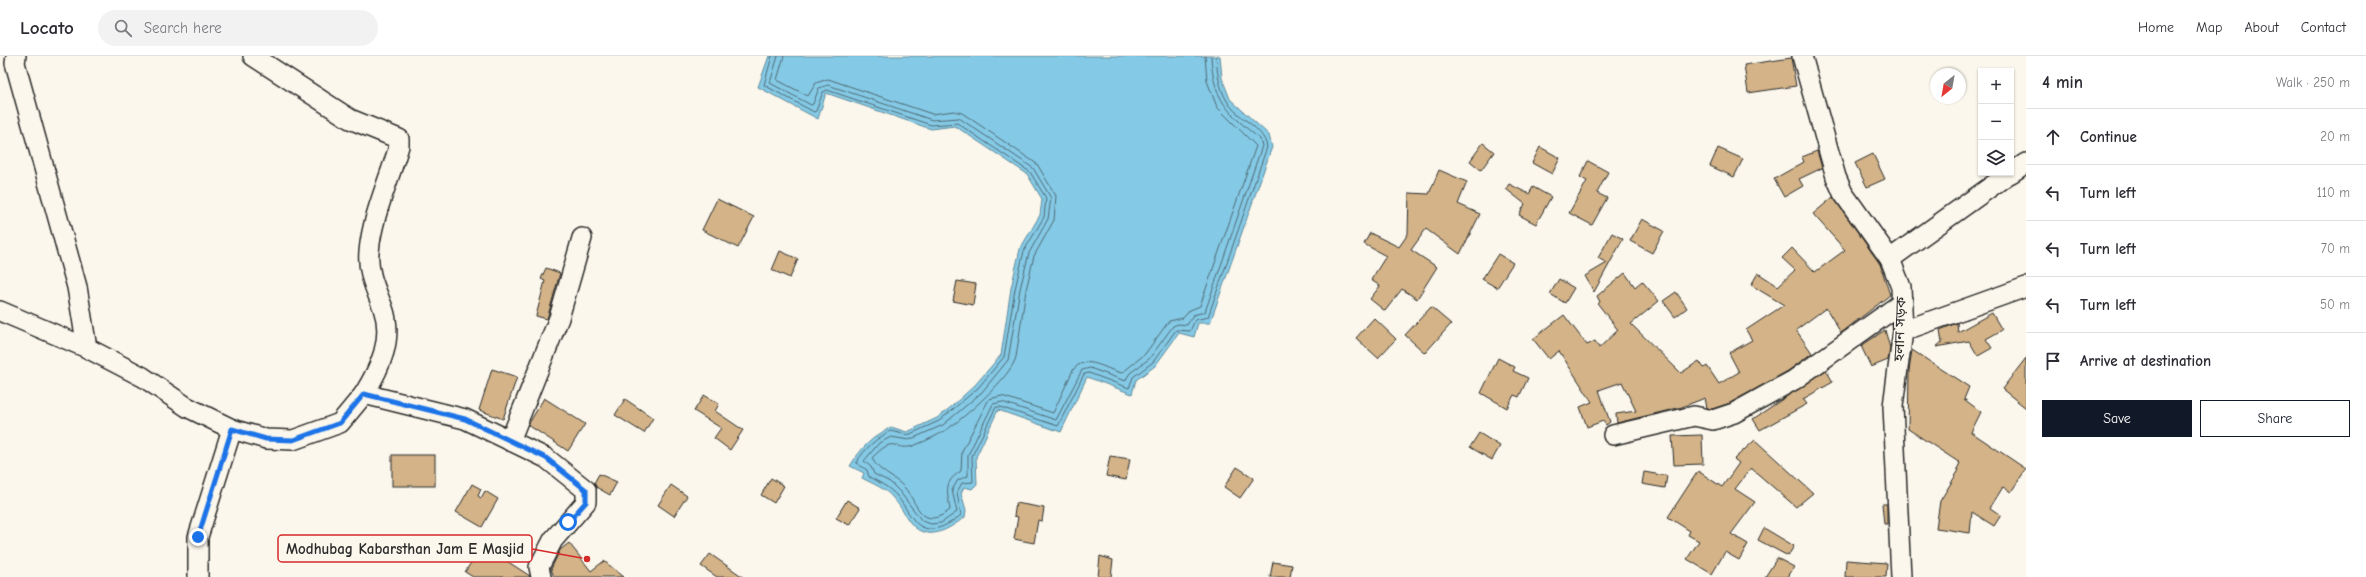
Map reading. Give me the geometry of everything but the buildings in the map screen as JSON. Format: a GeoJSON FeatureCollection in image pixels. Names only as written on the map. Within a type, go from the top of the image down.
{"type":"FeatureCollection","features":[{"type":"Feature","properties":{"kind":"street"},"geometry":{"type":"LineString","coordinates":[[16,56],[15,63],[27,114],[76,287],[87,348]]}},
{"type":"Feature","properties":{"kind":"street"},"geometry":{"type":"LineString","coordinates":[[0,311],[87,348],[143,377],[187,407],[232,429],[266,439],[293,440],[340,423],[364,394],[377,372],[384,352],[388,332],[384,310],[370,272],[369,252],[376,219],[399,146],[399,139],[350,119],[253,56]]}},
{"type":"Feature","properties":{"kind":"street","name":"হলান সড়ক"},"geometry":{"type":"LineString","coordinates":[[1802,56],[1836,177],[1843,193],[1890,259],[1901,287],[1903,302],[1903,331],[1893,406],[1901,577]]}},
{"type":"Feature","properties":{"kind":"street"},"geometry":{"type":"LineString","coordinates":[[2014,171],[2026,163]]}},
{"type":"Feature","properties":{"kind":"street"},"geometry":{"type":"LineString","coordinates":[[1890,259],[2007,176]]}},
{"type":"Feature","properties":{"kind":"street"},"geometry":{"type":"LineString","coordinates":[[510,441],[559,318],[582,238]]}},
{"type":"Feature","properties":{"kind":"street"},"geometry":{"type":"LineString","coordinates":[[1903,331],[2026,286]]}},
{"type":"Feature","properties":{"kind":"street"},"geometry":{"type":"LineString","coordinates":[[1613,435],[1694,416],[1713,420],[1734,413],[1794,380],[1903,302]]}},
{"type":"Feature","properties":{"kind":"street"},"geometry":{"type":"LineString","coordinates":[[364,394],[465,419],[546,458],[586,490],[586,502],[553,540],[538,567],[541,577]]}},
{"type":"Feature","properties":{"kind":"street"},"geometry":{"type":"LineString","coordinates":[[198,577],[198,537],[232,429]]}},
{"type":"Feature","properties":{"kind":"water"},"geometry":{"type":"Polygon","coordinates":[[[769,56],[1220,56],[1222,78],[1230,99],[1269,135],[1272,147],[1210,323],[1198,323],[1194,337],[1179,333],[1155,366],[1136,380],[1132,394],[1087,377],[1061,432],[998,410],[976,457],[977,484],[972,489],[964,487],[961,493],[966,510],[965,517],[944,530],[937,532],[923,532],[916,528],[890,495],[879,486],[862,478],[864,473],[850,466],[858,454],[868,444],[878,435],[891,427],[907,432],[937,418],[975,385],[1001,355],[1011,288],[1020,249],[1040,215],[1042,199],[1027,174],[955,126],[931,129],[826,93],[818,119],[758,87],[769,56]]]}},
{"type":"Feature","properties":{"kind":"place","name":"Modhubag Kabarsthan Jam E Masjid"},"geometry":{"type":"Point","coordinates":[587,559]}},
{"type":"Feature","properties":{"kind":"route"},"geometry":{"type":"LineString","coordinates":[[198,537],[232,429],[266,439],[293,440],[317,433],[340,423],[364,394],[465,419],[546,458],[577,481],[586,490],[586,502],[568,522]]}}]}
